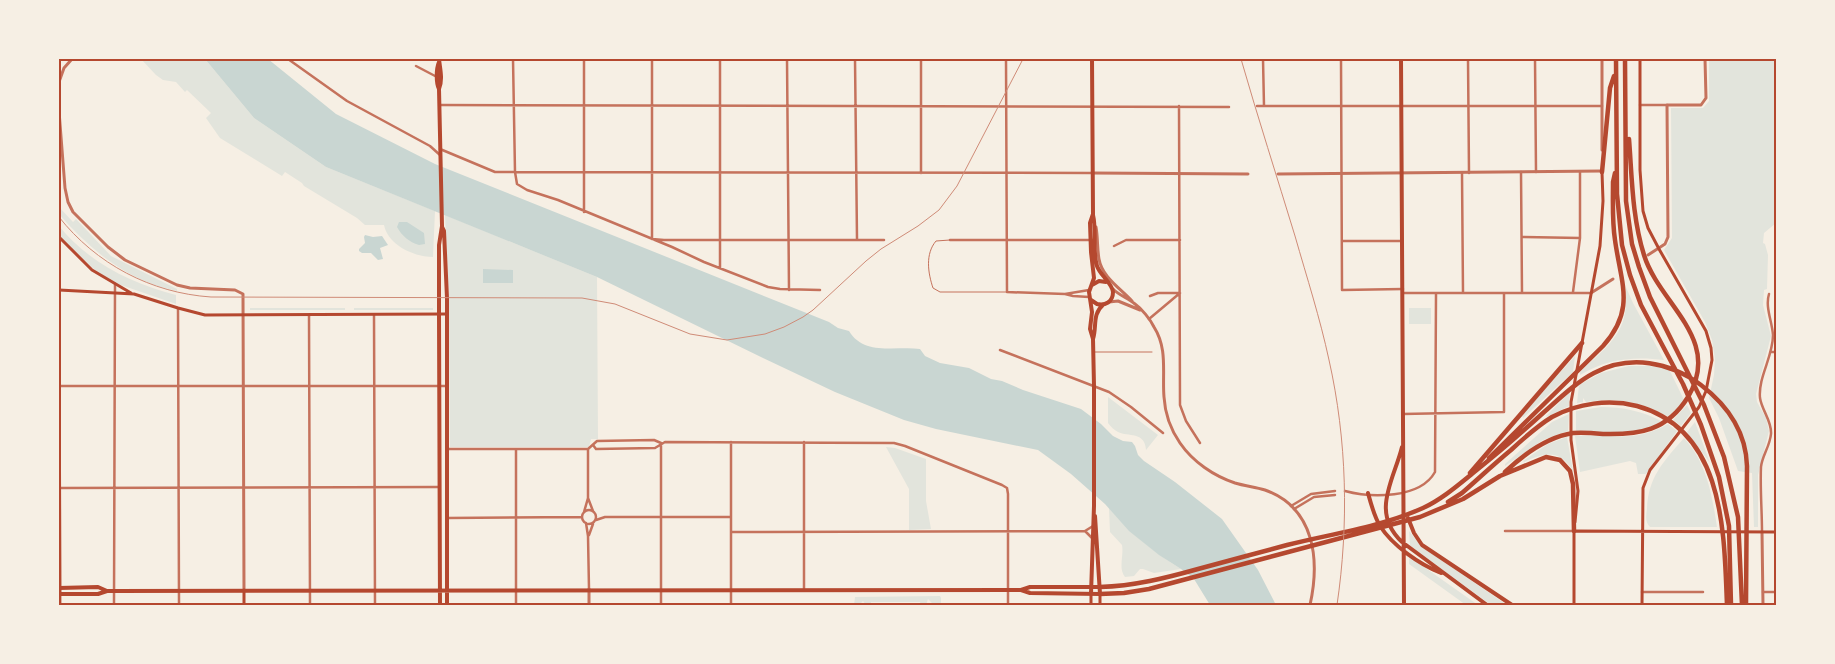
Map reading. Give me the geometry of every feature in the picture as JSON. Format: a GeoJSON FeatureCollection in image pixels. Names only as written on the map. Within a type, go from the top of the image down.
{"type":"FeatureCollection","features":[{"type":"Feature","properties":{"kind":"highway"},"geometry":{"type":"LineString","coordinates":[[1616,59],[1616,162],[1620,230],[1630,275],[1642,305],[1683,384],[1709,447],[1723,492],[1730,541],[1731,605]]}},
{"type":"Feature","properties":{"kind":"highway"},"geometry":{"type":"LineString","coordinates":[[1626,59],[1626,201],[1632,244],[1650,297],[1691,376],[1719,442],[1733,490],[1739,528],[1742,605]]}},
{"type":"Feature","properties":{"kind":"highway"},"geometry":{"type":"LineString","coordinates":[[1602,172],[1610,88],[1616,70]]}},
{"type":"Feature","properties":{"kind":"highway"},"geometry":{"type":"LineString","coordinates":[[1100,594],[1139,591],[1420,517],[1463,499],[1500,476],[1539,446],[1562,436],[1584,432],[1640,433],[1656,427],[1671,417],[1684,403],[1696,380],[1697,354],[1691,331],[1654,278],[1642,248],[1635,215],[1626,115]]}},
{"type":"Feature","properties":{"kind":"highway"},"geometry":{"type":"LineString","coordinates":[[1475,472],[1595,354],[1613,334],[1620,319],[1624,306],[1624,290],[1614,224],[1613,182],[1616,162]]}},
{"type":"Feature","properties":{"kind":"highway"},"geometry":{"type":"LineString","coordinates":[[1461,483],[1582,343]]}},
{"type":"Feature","properties":{"kind":"highway"},"geometry":{"type":"LineString","coordinates":[[1100,587],[1132,584],[1168,577],[1373,524],[1418,510],[1446,495],[1497,455],[1562,396],[1595,372],[1627,363],[1642,362],[1659,364],[1694,380],[1714,395],[1736,424],[1744,443],[1747,459],[1746,605]]}},
{"type":"Feature","properties":{"kind":"highway"},"geometry":{"type":"LineString","coordinates":[[1439,509],[1462,493],[1538,427],[1558,414],[1600,402],[1630,404],[1652,411],[1674,425],[1696,448],[1707,466],[1714,485],[1724,539],[1727,605]]}},
{"type":"Feature","properties":{"kind":"highway"},"geometry":{"type":"LineString","coordinates":[[1500,476],[1546,457],[1556,458],[1564,462],[1572,477],[1574,531]]}},
{"type":"Feature","properties":{"kind":"main road"},"geometry":{"type":"LineString","coordinates":[[1092,59],[1092,172],[1095,223],[1091,255],[1094,275],[1090,298],[1092,312],[1090,329],[1093,339]]}},
{"type":"Feature","properties":{"kind":"main road"},"geometry":{"type":"LineString","coordinates":[[1401,59],[1404,605]]}},
{"type":"Feature","properties":{"kind":"main road"},"geometry":{"type":"LineString","coordinates":[[1640,59],[1641,195],[1643,211],[1648,228],[1706,331],[1712,360],[1706,391],[1698,407],[1650,470],[1643,488],[1642,605]]}},
{"type":"Feature","properties":{"kind":"main road"},"geometry":{"type":"LineString","coordinates":[[439,61],[437,78],[440,105],[442,227],[444,231],[446,314],[447,605]]}},
{"type":"Feature","properties":{"kind":"main road"},"geometry":{"type":"LineString","coordinates":[[439,61],[441,66],[441,86],[439,89]]}},
{"type":"Feature","properties":{"kind":"main road"},"geometry":{"type":"LineString","coordinates":[[1574,605],[1574,531],[1578,491],[1571,440],[1571,417],[1601,238],[1602,172]]}},
{"type":"Feature","properties":{"kind":"main road"},"geometry":{"type":"LineString","coordinates":[[1092,605],[1094,505],[1093,339],[1096,315],[1113,296],[1112,288],[1102,276],[1097,265],[1090,223],[1093,214]]}},
{"type":"Feature","properties":{"kind":"main road"},"geometry":{"type":"LineString","coordinates":[[440,605],[439,244],[442,227]]}},
{"type":"Feature","properties":{"kind":"main road"},"geometry":{"type":"LineString","coordinates":[[59,237],[92,270],[114,284],[134,294],[205,315],[446,314]]}},
{"type":"Feature","properties":{"kind":"main road"},"geometry":{"type":"LineString","coordinates":[[1091,287],[1099,281],[1108,283]]}},
{"type":"Feature","properties":{"kind":"main road"},"geometry":{"type":"LineString","coordinates":[[59,290],[134,294]]}},
{"type":"Feature","properties":{"kind":"main road"},"geometry":{"type":"LineString","coordinates":[[1090,298],[1097,304],[1103,305]]}},
{"type":"Feature","properties":{"kind":"main road"},"geometry":{"type":"LineString","coordinates":[[59,342],[59,594],[179,590],[1022,590],[1030,587],[1100,587]]}},
{"type":"Feature","properties":{"kind":"main road"},"geometry":{"type":"LineString","coordinates":[[1403,440],[1386,499],[1387,518],[1394,534],[1402,542],[1487,605]]}},
{"type":"Feature","properties":{"kind":"main road"},"geometry":{"type":"LineString","coordinates":[[1368,493],[1380,527],[1392,541],[1433,570],[1448,576]]}},
{"type":"Feature","properties":{"kind":"main road"},"geometry":{"type":"LineString","coordinates":[[1403,502],[1414,533],[1422,544],[1512,605]]}},
{"type":"Feature","properties":{"kind":"main road"},"geometry":{"type":"LineString","coordinates":[[1094,505],[1100,605]]}},
{"type":"Feature","properties":{"kind":"main road"},"geometry":{"type":"LineString","coordinates":[[1574,531],[1776,532]]}},
{"type":"Feature","properties":{"kind":"main road"},"geometry":{"type":"LineString","coordinates":[[59,588],[98,587],[106,591]]}},
{"type":"Feature","properties":{"kind":"main road"},"geometry":{"type":"LineString","coordinates":[[244,590],[244,605]]}},
{"type":"Feature","properties":{"kind":"main road"},"geometry":{"type":"LineString","coordinates":[[1022,590],[1030,593],[1100,594]]}},
{"type":"Feature","properties":{"kind":"street"},"geometry":{"type":"LineString","coordinates":[[59,82],[63,70],[72,59]]}},
{"type":"Feature","properties":{"kind":"street"},"geometry":{"type":"LineString","coordinates":[[288,59],[347,101],[430,146],[440,157]]}},
{"type":"Feature","properties":{"kind":"street"},"geometry":{"type":"LineString","coordinates":[[514,59],[515,172],[516,182],[522,187],[558,200],[768,287],[789,290],[820,290]]}},
{"type":"Feature","properties":{"kind":"street"},"geometry":{"type":"LineString","coordinates":[[584,59],[584,212]]}},
{"type":"Feature","properties":{"kind":"street"},"geometry":{"type":"LineString","coordinates":[[652,59],[652,239]]}},
{"type":"Feature","properties":{"kind":"street"},"geometry":{"type":"LineString","coordinates":[[720,59],[720,268]]}},
{"type":"Feature","properties":{"kind":"street"},"geometry":{"type":"LineString","coordinates":[[788,59],[789,290]]}},
{"type":"Feature","properties":{"kind":"street"},"geometry":{"type":"LineString","coordinates":[[855,59],[857,239]]}},
{"type":"Feature","properties":{"kind":"street"},"geometry":{"type":"LineString","coordinates":[[921,59],[921,173]]}},
{"type":"Feature","properties":{"kind":"street"},"geometry":{"type":"LineString","coordinates":[[1006,59],[1007,292],[1065,294],[1090,298]]}},
{"type":"Feature","properties":{"kind":"street"},"geometry":{"type":"LineString","coordinates":[[1263,59],[1264,106]]}},
{"type":"Feature","properties":{"kind":"street"},"geometry":{"type":"LineString","coordinates":[[1341,59],[1342,290],[1402,291],[1436,294],[1591,293],[1613,279]]}},
{"type":"Feature","properties":{"kind":"street"},"geometry":{"type":"LineString","coordinates":[[1468,59],[1469,173]]}},
{"type":"Feature","properties":{"kind":"street"},"geometry":{"type":"LineString","coordinates":[[1535,59],[1536,172]]}},
{"type":"Feature","properties":{"kind":"street"},"geometry":{"type":"LineString","coordinates":[[1278,174],[1602,172],[1602,59]]}},
{"type":"Feature","properties":{"kind":"street"},"geometry":{"type":"LineString","coordinates":[[1640,105],[1701,104],[1706,98],[1705,59]]}},
{"type":"Feature","properties":{"kind":"street"},"geometry":{"type":"LineString","coordinates":[[416,66],[437,78]]}},
{"type":"Feature","properties":{"kind":"street"},"geometry":{"type":"LineString","coordinates":[[440,105],[1229,107]]}},
{"type":"Feature","properties":{"kind":"street"},"geometry":{"type":"LineString","coordinates":[[1648,255],[1665,244],[1668,237],[1667,105]]}},
{"type":"Feature","properties":{"kind":"street"},"geometry":{"type":"LineString","coordinates":[[1179,106],[1180,404],[1186,421],[1200,443]]}},
{"type":"Feature","properties":{"kind":"street"},"geometry":{"type":"LineString","coordinates":[[1258,106],[1602,106]]}},
{"type":"Feature","properties":{"kind":"street"},"geometry":{"type":"LineString","coordinates":[[59,111],[66,193],[70,208],[115,253],[171,283],[190,288],[240,291],[243,296],[244,590]]}},
{"type":"Feature","properties":{"kind":"street"},"geometry":{"type":"LineString","coordinates":[[430,146],[440,140]]}},
{"type":"Feature","properties":{"kind":"street"},"geometry":{"type":"LineString","coordinates":[[440,149],[495,172],[1092,172],[1248,174]]}},
{"type":"Feature","properties":{"kind":"street"},"geometry":{"type":"LineString","coordinates":[[1522,172],[1522,293]]}},
{"type":"Feature","properties":{"kind":"street"},"geometry":{"type":"LineString","coordinates":[[1572,293],[1580,238],[1580,172]]}},
{"type":"Feature","properties":{"kind":"street"},"geometry":{"type":"LineString","coordinates":[[1462,173],[1463,294]]}},
{"type":"Feature","properties":{"kind":"street"},"geometry":{"type":"LineString","coordinates":[[1095,223],[1098,258],[1101,268],[1115,286],[1141,310],[1157,331],[1162,346],[1166,408],[1172,428],[1180,443],[1196,461],[1212,472],[1234,482],[1267,491],[1281,498],[1292,508],[1306,527],[1314,548],[1314,574],[1310,605]]}},
{"type":"Feature","properties":{"kind":"street"},"geometry":{"type":"LineString","coordinates":[[1522,237],[1580,238]]}},
{"type":"Feature","properties":{"kind":"street"},"geometry":{"type":"LineString","coordinates":[[652,239],[884,240]]}},
{"type":"Feature","properties":{"kind":"street"},"geometry":{"type":"LineString","coordinates":[[950,240],[1093,240]]}},
{"type":"Feature","properties":{"kind":"street"},"geometry":{"type":"LineString","coordinates":[[1114,246],[1126,240],[1180,240]]}},
{"type":"Feature","properties":{"kind":"street"},"geometry":{"type":"LineString","coordinates":[[1342,241],[1402,240]]}},
{"type":"Feature","properties":{"kind":"street"},"geometry":{"type":"LineString","coordinates":[[114,284],[114,605]]}},
{"type":"Feature","properties":{"kind":"street"},"geometry":{"type":"LineString","coordinates":[[1065,294],[1091,287]]}},
{"type":"Feature","properties":{"kind":"street"},"geometry":{"type":"LineString","coordinates":[[1112,288],[1134,303]]}},
{"type":"Feature","properties":{"kind":"street"},"geometry":{"type":"LineString","coordinates":[[1150,296],[1180,292]]}},
{"type":"Feature","properties":{"kind":"street"},"geometry":{"type":"LineString","coordinates":[[1149,319],[1180,292]]}},
{"type":"Feature","properties":{"kind":"street"},"geometry":{"type":"LineString","coordinates":[[1403,414],[1504,412],[1504,293]]}},
{"type":"Feature","properties":{"kind":"street"},"geometry":{"type":"LineString","coordinates":[[1345,493],[1402,493],[1416,489],[1433,476],[1436,466],[1436,294]]}},
{"type":"Feature","properties":{"kind":"street"},"geometry":{"type":"LineString","coordinates":[[1763,605],[1761,465],[1772,432],[1769,420],[1760,401],[1760,391],[1771,352],[1773,335],[1768,307],[1769,294]]}},
{"type":"Feature","properties":{"kind":"street"},"geometry":{"type":"LineString","coordinates":[[1108,302],[1121,302],[1141,310]]}},
{"type":"Feature","properties":{"kind":"street"},"geometry":{"type":"LineString","coordinates":[[178,308],[179,605]]}},
{"type":"Feature","properties":{"kind":"street"},"geometry":{"type":"LineString","coordinates":[[309,315],[310,605]]}},
{"type":"Feature","properties":{"kind":"street"},"geometry":{"type":"LineString","coordinates":[[374,315],[375,605]]}},
{"type":"Feature","properties":{"kind":"street"},"geometry":{"type":"LineString","coordinates":[[1000,350],[1117,396],[1163,433]]}},
{"type":"Feature","properties":{"kind":"street"},"geometry":{"type":"LineString","coordinates":[[1771,352],[1776,352]]}},
{"type":"Feature","properties":{"kind":"street"},"geometry":{"type":"LineString","coordinates":[[59,386],[447,386]]}},
{"type":"Feature","properties":{"kind":"street"},"geometry":{"type":"LineString","coordinates":[[447,449],[588,449],[597,441],[654,440],[661,443],[894,443],[981,476],[1006,488],[1008,494],[1008,605]]}},
{"type":"Feature","properties":{"kind":"street"},"geometry":{"type":"LineString","coordinates":[[731,442],[731,605]]}},
{"type":"Feature","properties":{"kind":"street"},"geometry":{"type":"LineString","coordinates":[[804,442],[804,590]]}},
{"type":"Feature","properties":{"kind":"street"},"geometry":{"type":"LineString","coordinates":[[592,445],[596,449],[655,448],[661,443]]}},
{"type":"Feature","properties":{"kind":"street"},"geometry":{"type":"LineString","coordinates":[[661,443],[661,605]]}},
{"type":"Feature","properties":{"kind":"street"},"geometry":{"type":"LineString","coordinates":[[582,517],[588,498],[588,449]]}},
{"type":"Feature","properties":{"kind":"street"},"geometry":{"type":"LineString","coordinates":[[516,450],[516,605]]}},
{"type":"Feature","properties":{"kind":"street"},"geometry":{"type":"LineString","coordinates":[[59,488],[439,487]]}},
{"type":"Feature","properties":{"kind":"street"},"geometry":{"type":"LineString","coordinates":[[1292,508],[1314,497],[1335,493]]}},
{"type":"Feature","properties":{"kind":"street"},"geometry":{"type":"LineString","coordinates":[[588,498],[593,511],[605,517],[731,517]]}},
{"type":"Feature","properties":{"kind":"street"},"geometry":{"type":"LineString","coordinates":[[584,512],[588,510],[593,511]]}},
{"type":"Feature","properties":{"kind":"street"},"geometry":{"type":"LineString","coordinates":[[588,536],[596,514]]}},
{"type":"Feature","properties":{"kind":"street"},"geometry":{"type":"LineString","coordinates":[[447,518],[582,517]]}},
{"type":"Feature","properties":{"kind":"street"},"geometry":{"type":"LineString","coordinates":[[582,517],[586,524],[588,536],[588,605]]}},
{"type":"Feature","properties":{"kind":"street"},"geometry":{"type":"LineString","coordinates":[[586,524],[605,517]]}},
{"type":"Feature","properties":{"kind":"street"},"geometry":{"type":"LineString","coordinates":[[731,532],[1085,531],[1093,526]]}},
{"type":"Feature","properties":{"kind":"street"},"geometry":{"type":"LineString","coordinates":[[1085,531],[1093,539]]}},
{"type":"Feature","properties":{"kind":"street"},"geometry":{"type":"LineString","coordinates":[[1505,531],[1574,531]]}},
{"type":"Feature","properties":{"kind":"street"},"geometry":{"type":"LineString","coordinates":[[1642,592],[1703,592]]}},
{"type":"Feature","properties":{"kind":"street"},"geometry":{"type":"LineString","coordinates":[[1763,592],[1776,592]]}},
{"type":"Feature","properties":{"kind":"street"},"geometry":{"type":"LineString","coordinates":[[59,594],[60,605]]}},
{"type":"Feature","properties":{"kind":"lane"},"geometry":{"type":"LineString","coordinates":[[950,240],[936,241],[931,250],[928,270],[933,288],[940,292],[1007,292]]}},
{"type":"Feature","properties":{"kind":"lane"},"geometry":{"type":"LineString","coordinates":[[1093,352],[1152,352]]}},
{"type":"Feature","properties":{"kind":"shaded area"},"geometry":{"type":"Polygon","coordinates":[[[141,59],[205,59],[254,118],[326,167],[435,211],[433,257],[410,252],[396,244],[386,232],[384,225],[365,225],[285,172],[282,176],[220,138],[206,118],[211,113],[187,90],[185,92],[176,82],[163,80],[141,59]]]}},
{"type":"Feature","properties":{"kind":"shaded area"},"geometry":{"type":"Polygon","coordinates":[[[205,59],[268,59],[336,114],[435,164],[829,322],[838,328],[849,331],[855,339],[863,344],[881,348],[920,349],[925,356],[940,363],[969,368],[991,379],[1002,381],[1081,409],[1113,436],[1123,441],[1132,442],[1138,455],[1144,461],[1175,482],[1222,519],[1258,570],[1276,605],[1210,605],[1194,579],[1129,531],[1105,504],[1071,474],[1038,450],[936,429],[904,420],[835,392],[597,277],[326,167],[254,118],[205,59]]]}},
{"type":"Feature","properties":{"kind":"shaded area"},"geometry":{"type":"Polygon","coordinates":[[[1709,59],[1776,59],[1776,223],[1764,233],[1763,243],[1768,255],[1767,289],[1764,290],[1763,305],[1771,336],[1756,394],[1757,402],[1766,418],[1769,431],[1758,475],[1758,527],[1754,527],[1752,473],[1738,471],[1719,418],[1709,398],[1715,359],[1712,340],[1705,322],[1664,250],[1672,238],[1671,108],[1703,108],[1709,101],[1709,59]]]}},
{"type":"Feature","properties":{"kind":"shaded area"},"geometry":{"type":"Polygon","coordinates":[[[59,207],[73,222],[76,219],[111,256],[177,289],[177,291],[159,287],[112,263],[97,252],[71,227],[59,214],[59,207]]]}},
{"type":"Feature","properties":{"kind":"shaded area"},"geometry":{"type":"Polygon","coordinates":[[[445,215],[597,277],[598,439],[591,439],[589,447],[450,447],[449,299],[445,215]]]}},
{"type":"Feature","properties":{"kind":"shaded area"},"geometry":{"type":"Polygon","coordinates":[[[399,222],[407,222],[424,233],[425,244],[419,245],[406,238],[397,227],[399,222]]]}},
{"type":"Feature","properties":{"kind":"shaded area"},"geometry":{"type":"Polygon","coordinates":[[[59,226],[97,261],[143,285],[176,295],[176,304],[118,284],[99,274],[59,236],[59,226]]]}},
{"type":"Feature","properties":{"kind":"shaded area"},"geometry":{"type":"Polygon","coordinates":[[[365,235],[373,237],[382,236],[388,245],[380,248],[383,259],[378,260],[371,253],[359,251],[365,243],[365,235]]]}},
{"type":"Feature","properties":{"kind":"shaded area"},"geometry":{"type":"Polygon","coordinates":[[[483,269],[513,270],[513,283],[483,283],[483,269]]]}},
{"type":"Feature","properties":{"kind":"shaded area"},"geometry":{"type":"Polygon","coordinates":[[[1625,285],[1664,360],[1642,358],[1620,360],[1600,365],[1580,375],[1580,372],[1609,344],[1622,325],[1626,301],[1625,285]]]}},
{"type":"Feature","properties":{"kind":"shaded area"},"geometry":{"type":"Polygon","coordinates":[[[250,308],[345,308],[345,310],[250,310],[250,308]]]}},
{"type":"Feature","properties":{"kind":"shaded area"},"geometry":{"type":"Polygon","coordinates":[[[354,308],[433,308],[433,310],[354,310],[354,308]]]}},
{"type":"Feature","properties":{"kind":"shaded area"},"geometry":{"type":"Polygon","coordinates":[[[1409,308],[1431,308],[1431,324],[1409,324],[1409,308]]]}},
{"type":"Feature","properties":{"kind":"shaded area"},"geometry":{"type":"Polygon","coordinates":[[[1575,356],[1573,372],[1523,418],[1522,416],[1527,409],[1575,356]]]}},
{"type":"Feature","properties":{"kind":"shaded area"},"geometry":{"type":"Polygon","coordinates":[[[1629,366],[1650,366],[1669,369],[1684,400],[1669,417],[1639,404],[1629,402],[1608,400],[1586,402],[1583,398],[1583,402],[1577,403],[1579,385],[1601,373],[1629,366]]]}},
{"type":"Feature","properties":{"kind":"shaded area"},"geometry":{"type":"Polygon","coordinates":[[[1570,392],[1569,406],[1547,417],[1546,416],[1570,392]]]}},
{"type":"Feature","properties":{"kind":"shaded area"},"geometry":{"type":"Polygon","coordinates":[[[1108,397],[1158,435],[1146,450],[1143,440],[1139,437],[1118,432],[1108,423],[1108,397]]]}},
{"type":"Feature","properties":{"kind":"shaded area"},"geometry":{"type":"Polygon","coordinates":[[[1687,405],[1691,413],[1681,426],[1673,420],[1687,405]]]}},
{"type":"Feature","properties":{"kind":"shaded area"},"geometry":{"type":"Polygon","coordinates":[[[1601,407],[1633,410],[1663,422],[1653,427],[1631,432],[1576,431],[1576,411],[1601,407]]]}},
{"type":"Feature","properties":{"kind":"shaded area"},"geometry":{"type":"Polygon","coordinates":[[[1569,414],[1568,431],[1543,440],[1505,466],[1552,422],[1569,414]]]}},
{"type":"Feature","properties":{"kind":"shaded area"},"geometry":{"type":"Polygon","coordinates":[[[1695,422],[1710,463],[1687,432],[1695,422]]]}},
{"type":"Feature","properties":{"kind":"shaded area"},"geometry":{"type":"Polygon","coordinates":[[[1668,424],[1677,431],[1646,474],[1638,474],[1636,463],[1630,461],[1580,472],[1575,436],[1633,436],[1644,434],[1668,424]]]}},
{"type":"Feature","properties":{"kind":"shaded area"},"geometry":{"type":"Polygon","coordinates":[[[1567,437],[1573,471],[1562,459],[1551,454],[1523,461],[1548,444],[1567,437]]]}},
{"type":"Feature","properties":{"kind":"shaded area"},"geometry":{"type":"Polygon","coordinates":[[[1684,438],[1692,448],[1703,469],[1710,491],[1717,527],[1650,527],[1646,516],[1650,488],[1658,470],[1684,438]]]}},
{"type":"Feature","properties":{"kind":"shaded area"},"geometry":{"type":"Polygon","coordinates":[[[886,447],[895,448],[926,459],[926,501],[931,529],[909,530],[909,489],[886,447]]]}},
{"type":"Feature","properties":{"kind":"shaded area"},"geometry":{"type":"Polygon","coordinates":[[[1109,508],[1143,541],[1181,569],[1154,573],[1140,569],[1134,576],[1125,577],[1122,570],[1122,545],[1110,532],[1109,508]]]}},
{"type":"Feature","properties":{"kind":"shaded area"},"geometry":{"type":"Polygon","coordinates":[[[1409,531],[1422,547],[1507,605],[1491,605],[1410,546],[1409,531]]]}},
{"type":"Feature","properties":{"kind":"shaded area"},"geometry":{"type":"Polygon","coordinates":[[[1409,557],[1478,605],[1466,605],[1409,564],[1409,557]]]}},
{"type":"Feature","properties":{"kind":"shaded area"},"geometry":{"type":"Polygon","coordinates":[[[940,596],[941,605],[934,605],[928,599],[926,605],[921,605],[920,602],[871,602],[871,605],[866,605],[863,601],[859,605],[854,605],[855,597],[940,596]]]}},
{"type":"Feature","properties":{"kind":"railway"},"geometry":{"type":"LineString","coordinates":[[59,217],[90,249],[126,273],[146,282],[189,294],[211,297],[582,298],[615,304],[690,334],[727,340],[765,334],[784,327],[813,310],[881,249],[918,226],[939,210],[957,186],[1023,59]]}},
{"type":"Feature","properties":{"kind":"railway"},"geometry":{"type":"LineString","coordinates":[[1241,59],[1313,298],[1335,390],[1343,451],[1344,482],[1343,544],[1337,605]]}}]}
